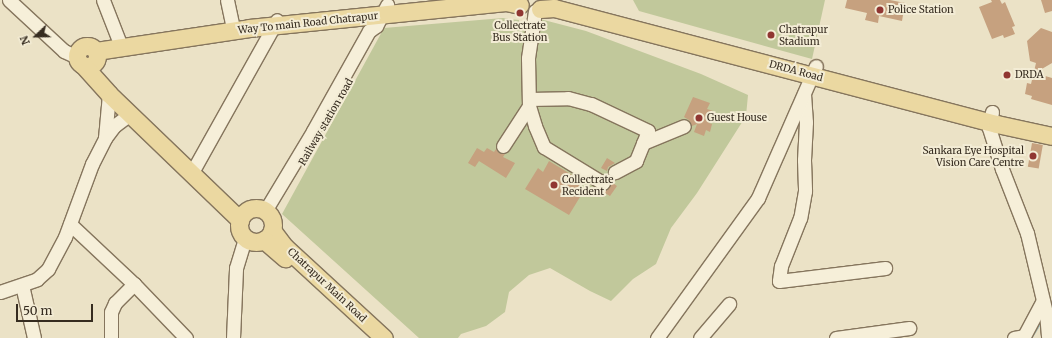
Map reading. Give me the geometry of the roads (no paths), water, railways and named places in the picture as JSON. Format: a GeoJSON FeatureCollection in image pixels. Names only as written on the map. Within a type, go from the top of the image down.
{"type":"FeatureCollection","features":[{"type":"Feature","properties":{"kind":"main road"},"geometry":{"type":"LineString","coordinates":[[382,15],[424,0]]}},
{"type":"Feature","properties":{"kind":"main road","name":"DRDA Road"},"geometry":{"type":"LineString","coordinates":[[561,0],[677,28],[814,71]]}},
{"type":"Feature","properties":{"kind":"main road","name":"Way To main Road Chatrapur"},"geometry":{"type":"LineString","coordinates":[[88,57],[119,41],[232,24],[276,23],[382,15],[506,2],[532,5]]}},
{"type":"Feature","properties":{"kind":"main road","name":"DRDA Road"},"geometry":{"type":"LineString","coordinates":[[532,5],[554,8],[814,71],[991,117],[1052,136]]}},
{"type":"Feature","properties":{"kind":"main road","name":"Way To main Road Chatrapur"},"geometry":{"type":"LineString","coordinates":[[88,57],[364,8],[382,15]]}},
{"type":"Feature","properties":{"kind":"main road"},"geometry":{"type":"LineString","coordinates":[[88,57],[109,94],[242,216]]}},
{"type":"Feature","properties":{"kind":"main road"},"geometry":{"type":"LineString","coordinates":[[88,57],[193,170]]}},
{"type":"Feature","properties":{"kind":"main road","name":"DRDA Road"},"geometry":{"type":"LineString","coordinates":[[991,117],[1052,128]]}},
{"type":"Feature","properties":{"kind":"main road"},"geometry":{"type":"LineString","coordinates":[[254,209],[268,224],[256,242],[245,238],[239,229],[242,216],[254,209]]}},
{"type":"Feature","properties":{"kind":"main road","name":"Chatrapur Main Road"},"geometry":{"type":"LineString","coordinates":[[268,224],[280,252],[372,338]]}},
{"type":"Feature","properties":{"kind":"main road","name":"Chatrapur Main Road"},"geometry":{"type":"LineString","coordinates":[[268,224],[285,247],[384,338]]}},
{"type":"Feature","properties":{"kind":"street"},"geometry":{"type":"LineString","coordinates":[[9,0],[64,51],[88,57]]}},
{"type":"Feature","properties":{"kind":"street"},"geometry":{"type":"LineString","coordinates":[[103,0],[119,41]]}},
{"type":"Feature","properties":{"kind":"street"},"geometry":{"type":"LineString","coordinates":[[227,0],[232,24]]}},
{"type":"Feature","properties":{"kind":"street"},"geometry":{"type":"LineString","coordinates":[[532,5],[528,58],[529,102],[544,147],[603,183]]}},
{"type":"Feature","properties":{"kind":"street","name":"Railway station road"},"geometry":{"type":"LineString","coordinates":[[268,224],[313,131],[370,31],[382,15]]}},
{"type":"Feature","properties":{"kind":"street"},"geometry":{"type":"LineString","coordinates":[[193,170],[276,23]]}},
{"type":"Feature","properties":{"kind":"street"},"geometry":{"type":"LineString","coordinates":[[657,338],[758,198],[814,71]]}},
{"type":"Feature","properties":{"kind":"street"},"geometry":{"type":"LineString","coordinates":[[804,91],[806,122],[804,160],[805,191],[800,218],[782,266],[779,281],[885,268]]}},
{"type":"Feature","properties":{"kind":"street"},"geometry":{"type":"LineString","coordinates":[[105,138],[109,94]]}},
{"type":"Feature","properties":{"kind":"street"},"geometry":{"type":"LineString","coordinates":[[529,102],[568,98],[591,104],[648,131],[636,161],[615,172]]}},
{"type":"Feature","properties":{"kind":"street"},"geometry":{"type":"LineString","coordinates":[[503,146],[529,102]]}},
{"type":"Feature","properties":{"kind":"street"},"geometry":{"type":"LineString","coordinates":[[0,292],[37,279],[48,269],[70,224],[92,164],[105,138],[114,126],[130,114]]}},
{"type":"Feature","properties":{"kind":"street"},"geometry":{"type":"LineString","coordinates":[[991,117],[989,128],[992,139],[1027,233],[1043,301],[1048,338]]}},
{"type":"Feature","properties":{"kind":"street"},"geometry":{"type":"LineString","coordinates":[[643,143],[684,126]]}},
{"type":"Feature","properties":{"kind":"street"},"geometry":{"type":"LineString","coordinates":[[70,224],[134,284],[186,338]]}},
{"type":"Feature","properties":{"kind":"street"},"geometry":{"type":"LineString","coordinates":[[234,338],[236,268],[245,238]]}},
{"type":"Feature","properties":{"kind":"street"},"geometry":{"type":"LineString","coordinates":[[111,338],[111,312],[115,303],[134,284]]}},
{"type":"Feature","properties":{"kind":"street"},"geometry":{"type":"LineString","coordinates":[[22,285],[34,338]]}},
{"type":"Feature","properties":{"kind":"street"},"geometry":{"type":"LineString","coordinates":[[1014,338],[1024,336],[1043,301]]}},
{"type":"Feature","properties":{"kind":"street"},"geometry":{"type":"LineString","coordinates":[[700,338],[729,304]]}},
{"type":"Feature","properties":{"kind":"street"},"geometry":{"type":"LineString","coordinates":[[1037,338],[1046,320]]}},
{"type":"Feature","properties":{"kind":"street"},"geometry":{"type":"LineString","coordinates":[[836,338],[908,328]]}},
{"type":"Feature","properties":{"kind":"waterway"},"geometry":{"type":"LineString","coordinates":[[1030,338],[1042,319]]}},
{"type":"Feature","properties":{"kind":"place","name":"Police Station"},"geometry":{"type":"Point","coordinates":[880,10]}},
{"type":"Feature","properties":{"kind":"place","name":"Collectrate Bus Station"},"geometry":{"type":"Point","coordinates":[520,13]}},
{"type":"Feature","properties":{"kind":"place","name":"Chatrapur Stadium"},"geometry":{"type":"Point","coordinates":[771,35]}},
{"type":"Feature","properties":{"kind":"place","name":"DRDA"},"geometry":{"type":"Point","coordinates":[1007,75]}},
{"type":"Feature","properties":{"kind":"place","name":"Guest House"},"geometry":{"type":"Point","coordinates":[699,118]}},
{"type":"Feature","properties":{"kind":"place","name":"Sankara Eye Hospital Vision Care Centre"},"geometry":{"type":"Point","coordinates":[1033,156]}},
{"type":"Feature","properties":{"kind":"place","name":"Collectrate Recident"},"geometry":{"type":"Point","coordinates":[554,185]}}]}
